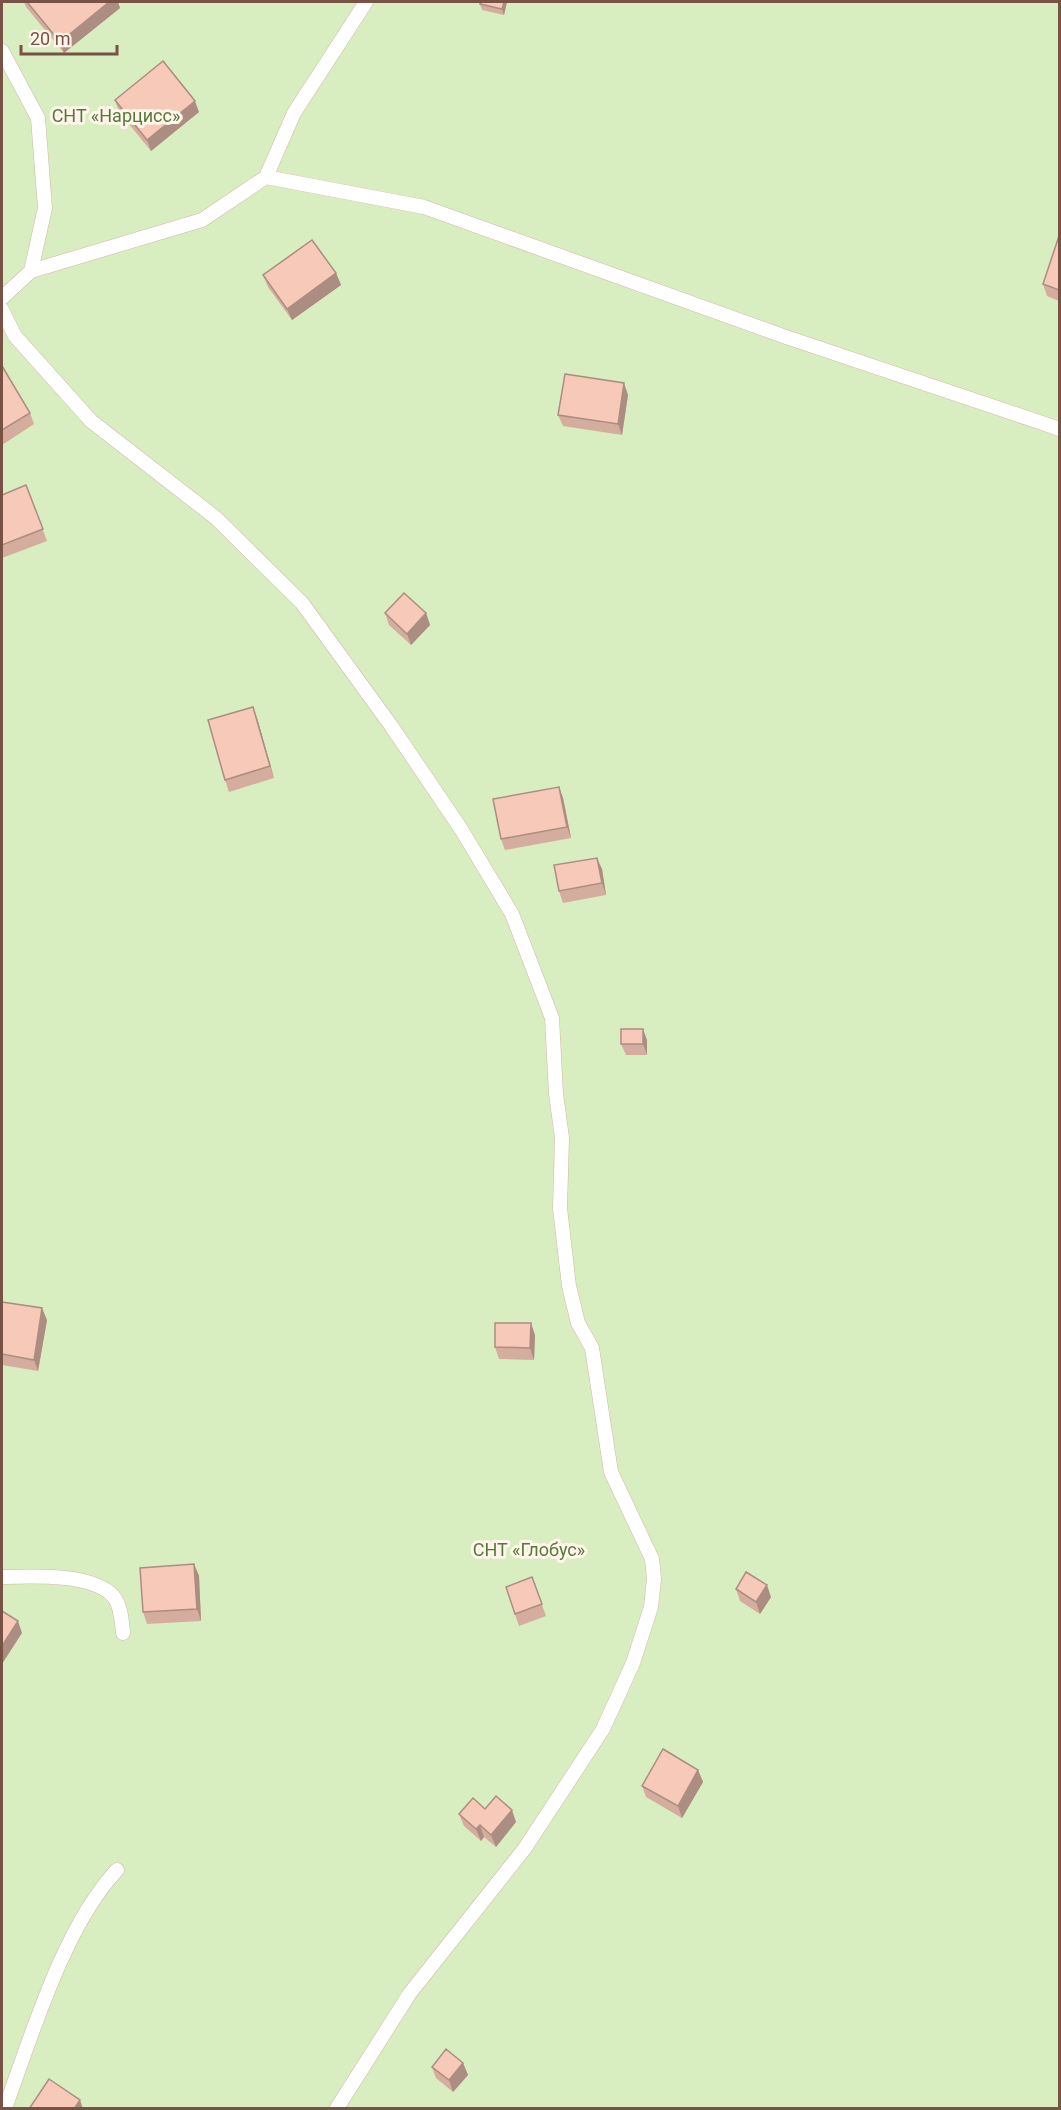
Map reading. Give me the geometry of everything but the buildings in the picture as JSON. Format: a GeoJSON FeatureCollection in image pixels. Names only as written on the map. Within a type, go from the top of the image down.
{"type":"FeatureCollection","features":[{"type":"Feature","properties":{"kind":"lane"},"geometry":{"type":"LineString","coordinates":[[2,298],[30,271],[202,220],[266,177],[294,113],[366,2]]}},
{"type":"Feature","properties":{"kind":"lane"},"geometry":{"type":"LineString","coordinates":[[2,51],[38,118],[45,208],[30,271]]}},
{"type":"Feature","properties":{"kind":"lane"},"geometry":{"type":"LineString","coordinates":[[266,177],[424,207],[786,337],[1059,429]]}},
{"type":"Feature","properties":{"kind":"lane"},"geometry":{"type":"LineString","coordinates":[[2,310],[15,336],[91,421],[216,518],[302,603],[392,727],[462,829],[512,914],[552,1018],[556,1094],[562,1138],[560,1208],[569,1286],[578,1323],[592,1348],[611,1472],[652,1559],[654,1579],[651,1607],[633,1662],[603,1729],[525,1848],[410,1993],[337,2109]]}},
{"type":"Feature","properties":{"kind":"lane"},"geometry":{"type":"LineString","coordinates":[[2,1576],[43,1576],[102,1586],[116,1598],[123,1633]]}},
{"type":"Feature","properties":{"kind":"lane"},"geometry":{"type":"LineString","coordinates":[[5,2109],[72,1937],[99,1889],[117,1870]]}},
{"type":"Feature","properties":{"kind":"green space","name":"СНТ «Глобус»"},"geometry":{"type":"Polygon","coordinates":[[[2,2],[1059,2],[1059,2108],[2,2108],[2,2]]]}},
{"type":"Feature","properties":{"kind":"park label","name":"СНТ «Нарцисс»"},"geometry":{"type":"Point","coordinates":[116,116]}}]}
